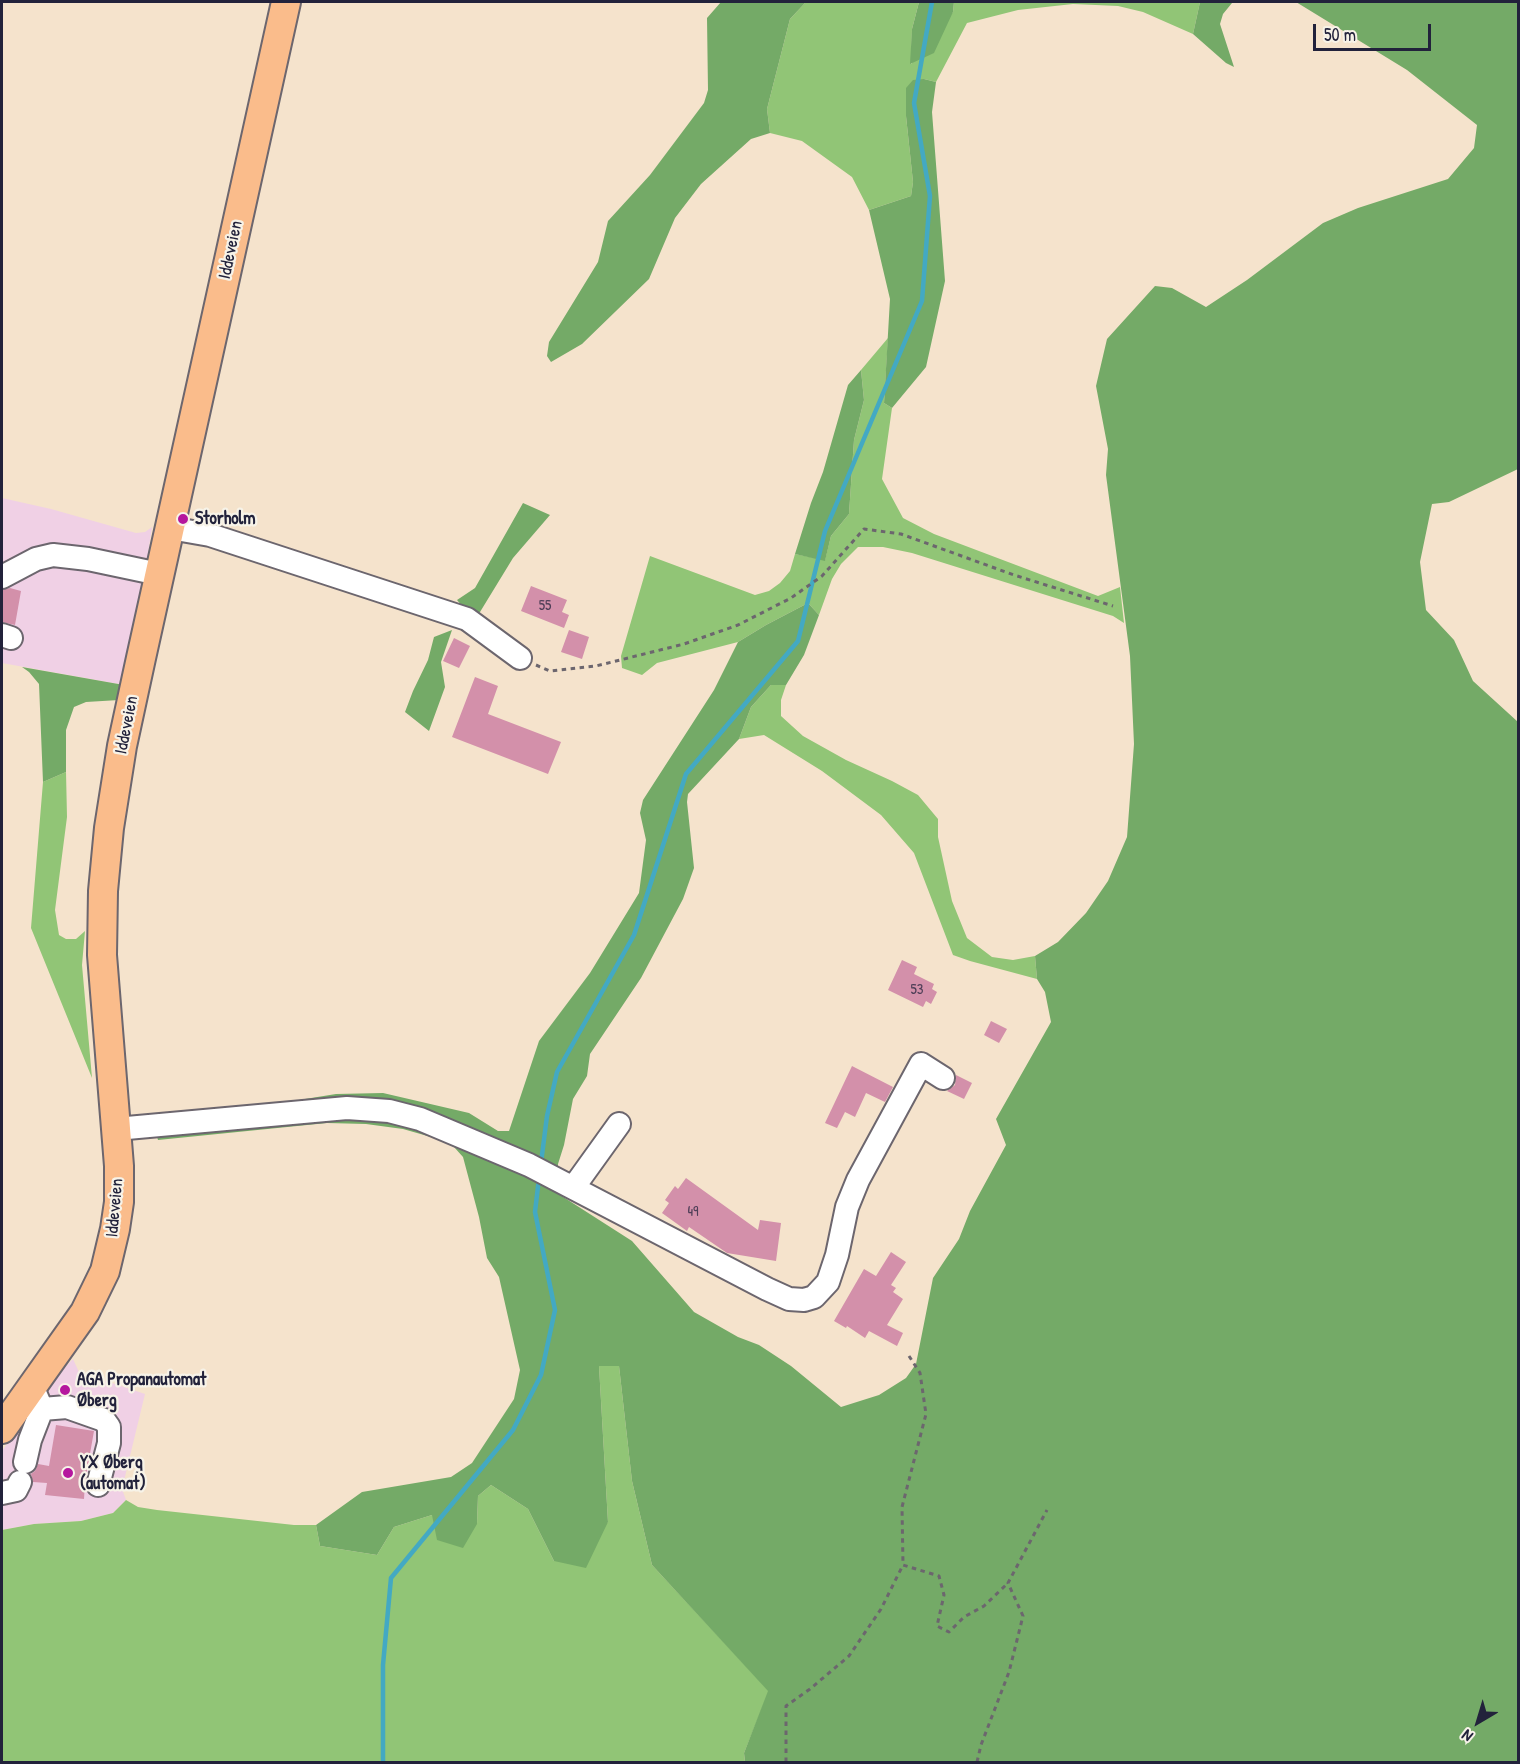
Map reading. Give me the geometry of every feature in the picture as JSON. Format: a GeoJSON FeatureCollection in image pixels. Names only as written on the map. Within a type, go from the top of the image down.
{"type":"FeatureCollection","features":[{"type":"Feature","properties":{"kind":"main road","name":"Iddeveien"},"geometry":{"type":"LineString","coordinates":[[2,1430],[37,1398],[98,1287],[110,1255],[119,1202],[116,1129],[102,955],[104,891],[110,828],[122,746],[286,2]]}},
{"type":"Feature","properties":{"kind":"street"},"geometry":{"type":"LineString","coordinates":[[170,528],[210,535],[467,619],[520,658]]}},
{"type":"Feature","properties":{"kind":"street"},"geometry":{"type":"LineString","coordinates":[[2,577],[36,559],[52,555],[88,559],[159,574]]}},
{"type":"Feature","properties":{"kind":"street"},"geometry":{"type":"LineString","coordinates":[[116,1129],[335,1108],[389,1111],[420,1119],[468,1137],[529,1165],[767,1289],[789,1299],[804,1300],[814,1297],[828,1282],[837,1255],[847,1207],[858,1180],[921,1064],[943,1078]]}},
{"type":"Feature","properties":{"kind":"street"},"geometry":{"type":"LineString","coordinates":[[573,1188],[619,1124]]}},
{"type":"Feature","properties":{"kind":"street"},"geometry":{"type":"LineString","coordinates":[[16,1479],[30,1440],[37,1398],[104,1420],[110,1427],[109,1443],[98,1485]]}},
{"type":"Feature","properties":{"kind":"path"},"geometry":{"type":"LineString","coordinates":[[520,658],[550,671],[596,666],[684,644],[738,625],[791,598],[822,576],[864,530],[901,534],[1014,575],[1113,606]]}},
{"type":"Feature","properties":{"kind":"path"},"geometry":{"type":"LineString","coordinates":[[786,1762],[786,1706],[849,1656],[881,1609],[903,1564],[902,1507],[926,1414],[920,1373],[909,1356]]}},
{"type":"Feature","properties":{"kind":"path"},"geometry":{"type":"LineString","coordinates":[[903,1564],[939,1576],[944,1595],[937,1626],[949,1632],[964,1617],[984,1606],[1008,1583],[1047,1510]]}},
{"type":"Feature","properties":{"kind":"path"},"geometry":{"type":"LineString","coordinates":[[977,1762],[1009,1672],[1023,1616],[1008,1583]]}},
{"type":"Feature","properties":{"kind":"shaded area"},"geometry":{"type":"Polygon","coordinates":[[[2,498],[136,533],[145,532],[152,527],[140,607],[124,685],[2,663],[2,498]]]}},
{"type":"Feature","properties":{"kind":"shaded area"},"geometry":{"type":"Polygon","coordinates":[[[73,1359],[79,1372],[145,1394],[122,1489],[126,1500],[113,1513],[81,1521],[34,1524],[2,1530],[2,1451],[52,1381],[73,1359]]]}},
{"type":"Feature","properties":{"kind":"green space"},"geometry":{"type":"Polygon","coordinates":[[[721,2],[806,2],[790,19],[767,109],[770,133],[751,139],[701,184],[675,218],[649,279],[582,344],[551,362],[547,356],[549,342],[598,262],[608,221],[650,175],[704,103],[708,90],[707,18],[721,2]]]}},
{"type":"Feature","properties":{"kind":"green space"},"geometry":{"type":"Polygon","coordinates":[[[806,2],[919,2],[912,29],[911,64],[953,12],[954,2],[1200,2],[1193,34],[1143,12],[1118,6],[1073,4],[1018,10],[967,23],[936,82],[924,79],[906,116],[913,182],[911,196],[869,210],[852,177],[802,141],[770,133],[767,109],[790,19],[806,2]]]}},
{"type":"Feature","properties":{"kind":"green space"},"geometry":{"type":"Polygon","coordinates":[[[919,2],[954,2],[953,12],[934,53],[910,64],[912,29],[919,2]]]}},
{"type":"Feature","properties":{"kind":"green space"},"geometry":{"type":"Polygon","coordinates":[[[1200,2],[1240,2],[1232,3],[1223,14],[1220,24],[1234,67],[1226,63],[1193,34],[1200,2]]]}},
{"type":"Feature","properties":{"kind":"green space"},"geometry":{"type":"Polygon","coordinates":[[[1296,2],[1518,2],[1518,469],[1449,502],[1432,504],[1420,562],[1426,610],[1454,640],[1473,681],[1518,722],[1518,1762],[745,1762],[744,1753],[768,1691],[652,1565],[632,1481],[619,1366],[599,1366],[608,1522],[586,1568],[554,1561],[528,1509],[491,1485],[478,1496],[477,1524],[463,1548],[437,1540],[432,1515],[394,1527],[377,1555],[320,1546],[316,1525],[362,1492],[451,1477],[472,1463],[514,1399],[520,1370],[499,1277],[487,1258],[463,1157],[454,1147],[438,1139],[403,1129],[366,1124],[327,1123],[158,1140],[151,1117],[243,1109],[336,1094],[383,1093],[469,1113],[498,1131],[509,1131],[539,1041],[590,973],[639,893],[646,840],[640,813],[643,800],[714,690],[738,642],[808,603],[819,615],[804,655],[786,685],[771,685],[751,707],[739,739],[688,794],[694,868],[683,899],[641,978],[590,1054],[587,1076],[573,1099],[558,1164],[557,1193],[632,1241],[694,1312],[738,1337],[759,1345],[791,1366],[841,1407],[879,1395],[906,1378],[916,1364],[933,1278],[959,1239],[970,1211],[1006,1145],[996,1119],[1051,1022],[1045,992],[1037,979],[1035,956],[1058,942],[1086,913],[1108,881],[1127,837],[1134,744],[1130,656],[1106,475],[1108,449],[1096,386],[1107,339],[1155,286],[1172,288],[1206,307],[1247,280],[1323,223],[1358,208],[1448,179],[1474,148],[1477,125],[1407,70],[1296,2]]]}},
{"type":"Feature","properties":{"kind":"green space"},"geometry":{"type":"Polygon","coordinates":[[[924,79],[936,82],[932,112],[945,281],[926,367],[892,408],[884,403],[890,299],[869,210],[911,196],[913,182],[906,116],[906,88],[913,80],[924,79]]]}},
{"type":"Feature","properties":{"kind":"green space"},"geometry":{"type":"Polygon","coordinates":[[[888,338],[884,403],[892,408],[882,479],[903,518],[934,534],[1098,596],[1120,587],[1124,623],[1113,616],[912,553],[883,547],[858,547],[841,564],[832,579],[819,615],[808,603],[738,642],[657,663],[642,675],[622,668],[621,656],[650,556],[755,595],[769,591],[780,583],[790,571],[795,554],[825,560],[831,536],[849,514],[854,440],[864,400],[861,370],[888,338]]]}},
{"type":"Feature","properties":{"kind":"green space"},"geometry":{"type":"Polygon","coordinates":[[[861,370],[864,400],[854,440],[849,514],[831,536],[825,561],[795,554],[823,472],[848,385],[861,370]]]}},
{"type":"Feature","properties":{"kind":"green space"},"geometry":{"type":"Polygon","coordinates":[[[523,503],[550,515],[513,558],[480,612],[469,614],[457,600],[475,588],[523,503]]]}},
{"type":"Feature","properties":{"kind":"green space"},"geometry":{"type":"Polygon","coordinates":[[[452,630],[441,662],[445,687],[429,731],[405,712],[428,660],[434,637],[452,630]]]}},
{"type":"Feature","properties":{"kind":"green space"},"geometry":{"type":"Polygon","coordinates":[[[22,667],[124,685],[119,700],[86,702],[74,707],[66,730],[66,772],[43,782],[39,684],[22,667]]]}},
{"type":"Feature","properties":{"kind":"green space"},"geometry":{"type":"Polygon","coordinates":[[[771,685],[786,685],[781,700],[781,716],[803,736],[918,795],[938,819],[938,837],[952,901],[967,938],[992,957],[1013,960],[1035,956],[1037,979],[953,955],[914,853],[881,815],[822,771],[764,735],[739,739],[751,707],[771,685]]]}},
{"type":"Feature","properties":{"kind":"green space"},"geometry":{"type":"Polygon","coordinates":[[[66,772],[67,817],[55,910],[59,935],[66,939],[76,939],[85,931],[82,965],[92,1078],[31,928],[43,782],[66,772]]]}},
{"type":"Feature","properties":{"kind":"green space"},"geometry":{"type":"Polygon","coordinates":[[[599,1366],[619,1366],[632,1481],[652,1565],[769,1691],[744,1753],[745,1762],[2,1762],[2,1530],[34,1524],[81,1521],[113,1513],[126,1500],[138,1507],[157,1510],[294,1525],[316,1525],[320,1546],[377,1555],[394,1527],[432,1515],[477,1524],[478,1496],[491,1485],[528,1509],[554,1561],[608,1522],[599,1366]]]}},
{"type":"Feature","properties":{"kind":"building"},"geometry":{"type":"Polygon","coordinates":[[[531,586],[567,600],[562,612],[569,615],[564,628],[521,611],[531,586]]]}},
{"type":"Feature","properties":{"kind":"building"},"geometry":{"type":"Polygon","coordinates":[[[10,588],[21,591],[15,625],[2,622],[2,590],[10,588]]]}},
{"type":"Feature","properties":{"kind":"building"},"geometry":{"type":"Polygon","coordinates":[[[569,630],[589,637],[582,659],[561,652],[569,630]]]}},
{"type":"Feature","properties":{"kind":"building"},"geometry":{"type":"Polygon","coordinates":[[[454,638],[470,646],[459,668],[443,661],[454,638]]]}},
{"type":"Feature","properties":{"kind":"building"},"geometry":{"type":"Polygon","coordinates":[[[475,677],[498,686],[488,714],[561,742],[548,774],[452,737],[475,677]]]}},
{"type":"Feature","properties":{"kind":"building"},"geometry":{"type":"Polygon","coordinates":[[[902,960],[917,967],[914,974],[934,984],[932,989],[937,992],[931,1004],[926,1001],[923,1007],[888,990],[902,960]]]}},
{"type":"Feature","properties":{"kind":"building"},"geometry":{"type":"Polygon","coordinates":[[[991,1021],[1007,1029],[999,1043],[984,1035],[991,1021]]]}},
{"type":"Feature","properties":{"kind":"building"},"geometry":{"type":"Polygon","coordinates":[[[852,1066],[893,1087],[885,1102],[866,1093],[855,1117],[845,1112],[837,1128],[825,1123],[852,1066]]]}},
{"type":"Feature","properties":{"kind":"building"},"geometry":{"type":"Polygon","coordinates":[[[956,1075],[972,1083],[964,1099],[947,1091],[955,1085],[956,1075]]]}},
{"type":"Feature","properties":{"kind":"building"},"geometry":{"type":"Polygon","coordinates":[[[686,1178],[758,1230],[760,1220],[781,1223],[776,1261],[727,1253],[689,1227],[687,1231],[662,1213],[669,1203],[665,1200],[675,1186],[678,1189],[686,1178]]]}},
{"type":"Feature","properties":{"kind":"building"},"geometry":{"type":"Polygon","coordinates":[[[891,1252],[906,1262],[891,1285],[896,1288],[893,1292],[903,1299],[887,1325],[903,1333],[897,1346],[869,1331],[865,1338],[847,1326],[846,1328],[834,1321],[864,1269],[876,1276],[891,1252]]]}},
{"type":"Feature","properties":{"kind":"building","name":"YX Øberg (automat)"},"geometry":{"type":"Polygon","coordinates":[[[56,1425],[94,1431],[84,1499],[45,1495],[47,1483],[33,1482],[31,1474],[38,1464],[49,1466],[56,1425]]]}},
{"type":"Feature","properties":{"kind":"waterway"},"geometry":{"type":"LineString","coordinates":[[541,1163],[547,1116],[557,1072],[634,935],[686,774],[798,641],[825,531],[922,301],[930,196],[914,103],[932,2]]}},
{"type":"Feature","properties":{"kind":"waterway"},"geometry":{"type":"LineString","coordinates":[[383,1762],[383,1665],[391,1578],[513,1430],[541,1375],[555,1310],[535,1212],[539,1178]]}},
{"type":"Feature","properties":{"kind":"place","name":"Storholm"},"geometry":{"type":"Point","coordinates":[183,519]}},
{"type":"Feature","properties":{"kind":"place","name":"AGA Propanautomat Øberg"},"geometry":{"type":"Point","coordinates":[65,1390]}},
{"type":"Feature","properties":{"kind":"place","name":"YX Øberg (automat)"},"geometry":{"type":"Point","coordinates":[68,1473]}}]}
